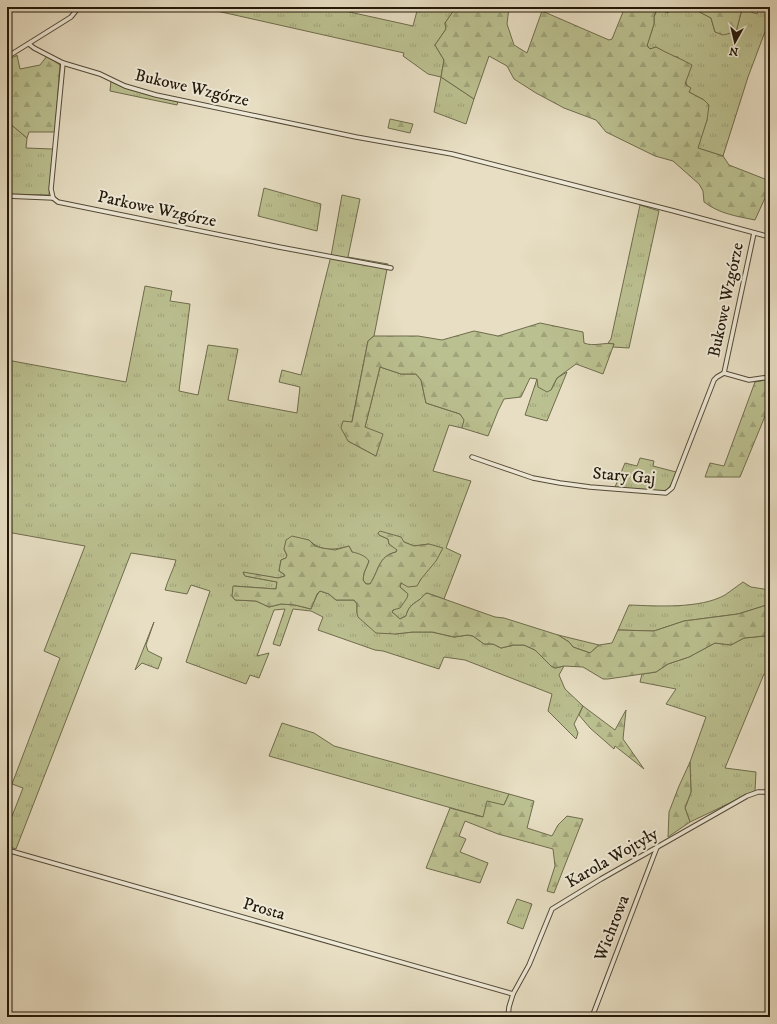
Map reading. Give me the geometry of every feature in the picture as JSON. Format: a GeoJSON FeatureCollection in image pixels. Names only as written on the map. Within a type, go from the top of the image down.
{"type":"FeatureCollection","features":[{"type":"Feature","properties":{"kind":"street"},"geometry":{"type":"LineString","coordinates":[[7,57],[71,17],[79,7]]}},
{"type":"Feature","properties":{"kind":"street","name":"Bukowe Wzgórze"},"geometry":{"type":"LineString","coordinates":[[29,44],[63,63],[100,74],[125,86],[156,95],[356,137],[452,154],[770,237]]}},
{"type":"Feature","properties":{"kind":"street"},"geometry":{"type":"LineString","coordinates":[[53,198],[51,189],[63,63]]}},
{"type":"Feature","properties":{"kind":"street","name":"Parkowe Wzgórze"},"geometry":{"type":"LineString","coordinates":[[7,196],[53,198],[58,202],[391,268]]}},
{"type":"Feature","properties":{"kind":"street","name":"Bukowe Wzgórze"},"geometry":{"type":"LineString","coordinates":[[724,373],[754,233]]}},
{"type":"Feature","properties":{"kind":"street"},"geometry":{"type":"LineString","coordinates":[[724,373],[749,380],[770,377]]}},
{"type":"Feature","properties":{"kind":"street","name":"Stary Gaj"},"geometry":{"type":"LineString","coordinates":[[472,457],[533,478],[560,483],[597,488],[666,492],[672,488],[714,380],[724,373]]}},
{"type":"Feature","properties":{"kind":"street","name":"Karola Wojtyły"},"geometry":{"type":"LineString","coordinates":[[508,1017],[513,994],[529,964],[552,909],[747,796],[758,792],[770,792]]}},
{"type":"Feature","properties":{"kind":"street","name":"Wichrowa"},"geometry":{"type":"LineString","coordinates":[[592,1017],[657,847]]}},
{"type":"Feature","properties":{"kind":"street","name":"Prosta"},"geometry":{"type":"LineString","coordinates":[[7,850],[513,994]]}},
{"type":"Feature","properties":{"kind":"green space"},"geometry":{"type":"Polygon","coordinates":[[[199,7],[327,7],[413,26],[418,7],[438,7],[453,12],[445,23],[446,29],[435,45],[444,60],[441,77],[428,74],[403,56],[404,53],[199,7]]]}},
{"type":"Feature","properties":{"kind":"green space"},"geometry":{"type":"Polygon","coordinates":[[[456,7],[509,7],[507,24],[514,45],[527,53],[542,11],[609,40],[612,39],[625,7],[669,7],[668,13],[657,8],[647,46],[650,49],[656,47],[692,65],[685,84],[691,88],[689,92],[704,100],[709,105],[707,120],[698,148],[723,156],[729,165],[770,181],[770,187],[755,220],[728,214],[710,206],[704,202],[703,191],[699,184],[673,161],[655,156],[606,132],[596,120],[564,108],[536,93],[514,79],[507,66],[489,56],[474,99],[441,77],[444,60],[435,45],[446,29],[445,23],[456,7]]]}},
{"type":"Feature","properties":{"kind":"green space"},"geometry":{"type":"Polygon","coordinates":[[[669,7],[690,7],[711,18],[715,32],[736,32],[742,9],[757,14],[759,7],[770,7],[770,21],[748,77],[723,156],[697,148],[707,120],[704,100],[689,92],[678,57],[671,56],[656,47],[650,49],[647,45],[654,24],[654,17],[658,8],[668,13],[669,7]]]}},
{"type":"Feature","properties":{"kind":"green space"},"geometry":{"type":"Polygon","coordinates":[[[690,7],[731,7],[742,9],[736,32],[723,35],[715,32],[711,18],[690,7]]]}},
{"type":"Feature","properties":{"kind":"green space"},"geometry":{"type":"Polygon","coordinates":[[[17,55],[20,69],[40,65],[47,56],[60,65],[55,132],[29,132],[27,138],[8,122],[7,61],[17,55]]]}},
{"type":"Feature","properties":{"kind":"green space"},"geometry":{"type":"Polygon","coordinates":[[[441,77],[474,99],[466,124],[434,112],[441,77]]]}},
{"type":"Feature","properties":{"kind":"green space"},"geometry":{"type":"Polygon","coordinates":[[[111,81],[147,94],[178,102],[177,105],[110,91],[111,81]]]}},
{"type":"Feature","properties":{"kind":"green space"},"geometry":{"type":"Polygon","coordinates":[[[390,119],[413,124],[410,133],[388,128],[390,119]]]}},
{"type":"Feature","properties":{"kind":"green space"},"geometry":{"type":"Polygon","coordinates":[[[8,122],[27,138],[26,148],[53,149],[49,195],[7,194],[8,122]]]}},
{"type":"Feature","properties":{"kind":"green space"},"geometry":{"type":"Polygon","coordinates":[[[264,188],[321,204],[317,231],[258,216],[264,188]]]}},
{"type":"Feature","properties":{"kind":"green space"},"geometry":{"type":"Polygon","coordinates":[[[342,195],[360,199],[348,257],[388,264],[374,336],[368,341],[348,441],[376,456],[365,427],[380,367],[401,374],[416,374],[421,380],[426,403],[460,414],[465,420],[462,428],[449,425],[433,471],[471,481],[446,548],[461,555],[444,599],[427,593],[410,607],[406,616],[400,619],[392,612],[408,594],[400,587],[401,583],[417,585],[421,579],[429,544],[414,546],[379,535],[388,539],[389,544],[397,549],[396,552],[390,554],[382,560],[370,584],[366,584],[363,580],[369,561],[352,552],[349,546],[328,549],[318,547],[309,540],[284,549],[287,556],[281,560],[279,571],[285,576],[278,578],[243,573],[245,576],[277,582],[276,589],[234,586],[232,596],[235,600],[256,601],[269,607],[281,604],[295,605],[311,609],[320,591],[329,594],[336,600],[354,600],[357,604],[357,613],[395,634],[432,632],[454,637],[468,635],[473,636],[484,644],[493,644],[501,648],[514,645],[524,645],[535,650],[551,666],[555,668],[564,666],[559,675],[565,689],[583,706],[574,724],[578,733],[576,739],[548,711],[552,694],[465,660],[444,657],[439,669],[383,651],[375,650],[318,630],[323,617],[311,611],[293,609],[280,646],[273,644],[285,609],[274,610],[257,656],[269,653],[259,678],[250,675],[246,684],[186,662],[210,591],[191,585],[187,594],[165,590],[176,560],[131,553],[16,849],[7,846],[7,829],[23,788],[12,784],[60,658],[44,651],[85,546],[7,532],[7,360],[126,382],[145,286],[172,291],[170,301],[190,304],[179,391],[198,395],[208,345],[238,349],[228,400],[297,413],[300,387],[279,382],[282,370],[301,375],[331,256],[342,195]]]}},
{"type":"Feature","properties":{"kind":"green space"},"geometry":{"type":"Polygon","coordinates":[[[640,205],[659,211],[629,348],[613,347],[614,344],[608,343],[611,339],[640,205]]]}},
{"type":"Feature","properties":{"kind":"green space"},"geometry":{"type":"Polygon","coordinates":[[[540,323],[583,332],[584,343],[595,345],[614,344],[603,374],[576,364],[557,378],[551,390],[547,392],[538,387],[537,379],[530,378],[521,397],[504,399],[488,436],[462,428],[464,420],[460,414],[426,403],[421,380],[416,374],[401,374],[380,367],[365,427],[383,434],[376,456],[348,441],[341,428],[343,421],[352,422],[368,341],[374,336],[418,336],[442,340],[474,331],[498,336],[540,323]]]}},
{"type":"Feature","properties":{"kind":"green space"},"geometry":{"type":"Polygon","coordinates":[[[567,372],[547,421],[525,415],[537,379],[551,390],[557,378],[567,372]]]}},
{"type":"Feature","properties":{"kind":"green space"},"geometry":{"type":"Polygon","coordinates":[[[770,379],[770,404],[740,477],[705,477],[710,463],[724,466],[755,382],[770,379]]]}},
{"type":"Feature","properties":{"kind":"green space"},"geometry":{"type":"Polygon","coordinates":[[[640,458],[654,461],[653,466],[676,472],[667,489],[660,492],[615,487],[625,463],[637,466],[640,458]]]}},
{"type":"Feature","properties":{"kind":"green space"},"geometry":{"type":"Polygon","coordinates":[[[380,531],[401,537],[404,542],[414,546],[429,544],[443,548],[436,561],[417,586],[408,587],[401,583],[400,587],[408,594],[407,598],[400,608],[393,610],[392,612],[400,619],[406,616],[410,607],[427,593],[495,617],[504,618],[558,635],[569,642],[573,647],[590,653],[599,645],[612,643],[618,630],[654,631],[684,621],[738,614],[770,604],[770,639],[765,636],[744,638],[731,645],[715,643],[689,657],[668,664],[656,672],[603,679],[583,667],[564,666],[555,668],[535,650],[524,645],[514,645],[501,648],[493,644],[484,644],[473,636],[468,635],[454,637],[432,632],[395,634],[376,633],[358,617],[357,604],[354,600],[336,600],[329,594],[320,591],[317,594],[311,609],[295,605],[281,604],[269,607],[256,601],[235,600],[232,596],[233,586],[276,589],[277,582],[245,576],[243,572],[278,578],[285,576],[279,571],[281,560],[286,558],[287,555],[284,549],[286,540],[292,536],[309,540],[315,546],[322,548],[335,550],[349,546],[352,552],[362,555],[369,561],[363,580],[366,584],[370,584],[382,560],[397,550],[389,544],[388,539],[379,535],[378,533],[380,531]]]}},
{"type":"Feature","properties":{"kind":"green space"},"geometry":{"type":"Polygon","coordinates":[[[743,582],[751,587],[770,590],[770,604],[738,614],[684,621],[654,631],[618,630],[629,605],[678,606],[703,603],[725,595],[743,582]]]}},
{"type":"Feature","properties":{"kind":"green space"},"geometry":{"type":"Polygon","coordinates":[[[154,622],[146,645],[148,651],[162,658],[158,669],[142,663],[135,670],[154,622]]]}},
{"type":"Feature","properties":{"kind":"green space"},"geometry":{"type":"Polygon","coordinates":[[[558,635],[599,645],[590,653],[573,647],[569,642],[558,635]]]}},
{"type":"Feature","properties":{"kind":"green space"},"geometry":{"type":"Polygon","coordinates":[[[765,636],[770,639],[770,676],[764,674],[725,768],[756,772],[755,791],[690,822],[685,808],[691,792],[690,762],[706,717],[666,704],[676,689],[640,682],[642,674],[656,672],[668,664],[689,657],[715,643],[731,645],[744,638],[765,636]]]}},
{"type":"Feature","properties":{"kind":"green space"},"geometry":{"type":"Polygon","coordinates":[[[583,706],[615,730],[626,710],[623,739],[644,769],[615,746],[614,749],[590,728],[579,715],[583,706]]]}},
{"type":"Feature","properties":{"kind":"green space"},"geometry":{"type":"Polygon","coordinates":[[[282,723],[314,733],[334,746],[509,794],[504,805],[483,817],[269,756],[282,723]]]}},
{"type":"Feature","properties":{"kind":"green space"},"geometry":{"type":"Polygon","coordinates":[[[690,762],[691,792],[685,808],[690,822],[668,837],[669,812],[690,762]]]}},
{"type":"Feature","properties":{"kind":"green space"},"geometry":{"type":"Polygon","coordinates":[[[509,794],[534,801],[527,828],[552,836],[558,825],[567,816],[583,819],[554,893],[547,891],[555,866],[553,849],[498,834],[465,821],[459,836],[466,839],[460,852],[488,863],[480,883],[426,868],[450,808],[483,817],[487,801],[504,805],[509,794]]]}},
{"type":"Feature","properties":{"kind":"green space"},"geometry":{"type":"Polygon","coordinates":[[[517,899],[532,904],[523,929],[507,923],[517,899]]]}}]}
